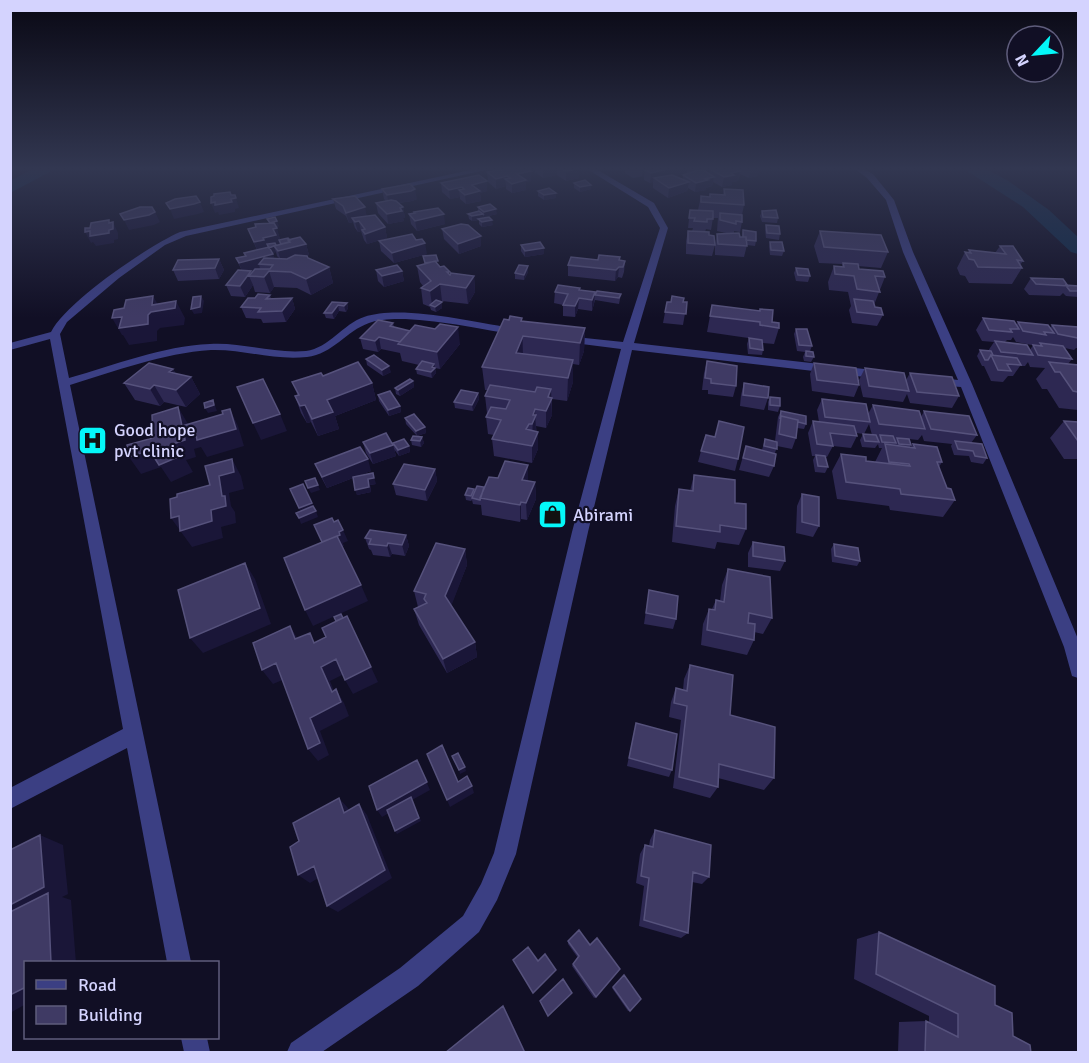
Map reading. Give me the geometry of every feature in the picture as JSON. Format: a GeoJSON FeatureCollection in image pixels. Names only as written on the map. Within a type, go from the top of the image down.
{"type":"FeatureCollection","features":[{"type":"Feature","properties":{"kind":"street"},"geometry":{"type":"LineString","coordinates":[[179,961],[55,334],[62,320],[116,276],[175,237],[259,219]]}},
{"type":"Feature","properties":{"kind":"street"},"geometry":{"type":"LineString","coordinates":[[300,1053],[409,977],[471,924],[489,892],[505,854],[580,532],[627,346],[664,228],[660,219]]}},
{"type":"Feature","properties":{"kind":"street"},"geometry":{"type":"LineString","coordinates":[[896,219],[908,252],[966,384],[1045,576],[1073,647],[1078,670]]}},
{"type":"Feature","properties":{"kind":"street"},"geometry":{"type":"LineString","coordinates":[[64,383],[170,353],[208,347],[295,354],[317,352],[333,345],[358,323],[376,317],[398,316],[535,334]]}},
{"type":"Feature","properties":{"kind":"street"},"geometry":{"type":"LineString","coordinates":[[10,347],[55,334]]}},
{"type":"Feature","properties":{"kind":"street"},"geometry":{"type":"LineString","coordinates":[[558,338],[896,377]]}},
{"type":"Feature","properties":{"kind":"street"},"geometry":{"type":"LineString","coordinates":[[919,380],[966,384]]}},
{"type":"Feature","properties":{"kind":"street"},"geometry":{"type":"LineString","coordinates":[[10,799],[134,734]]}},
{"type":"Feature","properties":{"kind":"building"},"geometry":{"type":"Polygon","coordinates":[[[267,219],[276,219],[277,221],[270,223],[267,219]]]}},
{"type":"Feature","properties":{"kind":"building"},"geometry":{"type":"Polygon","coordinates":[[[352,219],[378,219],[385,227],[365,234],[362,230],[365,229],[359,221],[355,222],[352,219]]]}},
{"type":"Feature","properties":{"kind":"building"},"geometry":{"type":"Polygon","coordinates":[[[478,219],[491,219],[492,220],[482,222],[478,219]]]}},
{"type":"Feature","properties":{"kind":"building"},"geometry":{"type":"Polygon","coordinates":[[[695,219],[713,219],[707,219],[707,222],[694,221],[695,219]]]}},
{"type":"Feature","properties":{"kind":"building"},"geometry":{"type":"Polygon","coordinates":[[[742,219],[742,222],[736,221],[736,224],[720,220],[742,219]]]}},
{"type":"Feature","properties":{"kind":"building"},"geometry":{"type":"Polygon","coordinates":[[[109,220],[109,223],[113,222],[113,229],[109,230],[109,233],[90,236],[90,231],[85,232],[85,228],[90,228],[91,223],[109,220]]]}},
{"type":"Feature","properties":{"kind":"building"},"geometry":{"type":"Polygon","coordinates":[[[274,223],[277,228],[273,229],[276,235],[254,242],[248,229],[256,227],[255,224],[274,223]]]}},
{"type":"Feature","properties":{"kind":"building"},"geometry":{"type":"Polygon","coordinates":[[[461,224],[468,225],[481,236],[458,244],[442,229],[461,224]]]}},
{"type":"Feature","properties":{"kind":"building"},"geometry":{"type":"Polygon","coordinates":[[[766,225],[779,226],[780,234],[767,233],[766,225]]]}},
{"type":"Feature","properties":{"kind":"building"},"geometry":{"type":"Polygon","coordinates":[[[743,230],[756,232],[756,241],[746,240],[746,237],[743,237],[743,230]]]}},
{"type":"Feature","properties":{"kind":"building"},"geometry":{"type":"Polygon","coordinates":[[[688,231],[709,232],[709,235],[714,236],[715,245],[688,243],[688,231]]]}},
{"type":"Feature","properties":{"kind":"building"},"geometry":{"type":"Polygon","coordinates":[[[820,231],[881,235],[888,252],[824,247],[820,231]]]}},
{"type":"Feature","properties":{"kind":"building"},"geometry":{"type":"Polygon","coordinates":[[[739,233],[740,237],[746,237],[747,246],[718,244],[717,234],[739,233]]]}},
{"type":"Feature","properties":{"kind":"building"},"geometry":{"type":"Polygon","coordinates":[[[412,234],[416,240],[422,239],[425,243],[392,253],[379,241],[412,234]]]}},
{"type":"Feature","properties":{"kind":"building"},"geometry":{"type":"Polygon","coordinates":[[[300,237],[306,244],[278,251],[274,246],[290,242],[288,240],[300,237]]]}},
{"type":"Feature","properties":{"kind":"building"},"geometry":{"type":"Polygon","coordinates":[[[288,238],[289,242],[281,244],[279,240],[288,238]]]}},
{"type":"Feature","properties":{"kind":"building"},"geometry":{"type":"Polygon","coordinates":[[[540,242],[544,248],[525,251],[521,245],[540,242]]]}},
{"type":"Feature","properties":{"kind":"building"},"geometry":{"type":"Polygon","coordinates":[[[770,242],[782,242],[784,251],[771,250],[770,242]]]}},
{"type":"Feature","properties":{"kind":"building"},"geometry":{"type":"Polygon","coordinates":[[[275,243],[276,245],[269,248],[267,244],[275,243]]]}},
{"type":"Feature","properties":{"kind":"building"},"geometry":{"type":"Polygon","coordinates":[[[1000,246],[1013,246],[1023,261],[1017,260],[1022,268],[978,267],[965,252],[971,253],[969,250],[1006,254],[1000,246]]]}},
{"type":"Feature","properties":{"kind":"building"},"geometry":{"type":"Polygon","coordinates":[[[269,247],[273,254],[239,263],[236,258],[246,256],[244,253],[269,247]]]}},
{"type":"Feature","properties":{"kind":"building"},"geometry":{"type":"Polygon","coordinates":[[[295,255],[307,256],[329,267],[306,279],[291,272],[269,271],[264,277],[249,276],[255,269],[270,269],[273,265],[259,264],[264,258],[287,259],[295,255]]]}},
{"type":"Feature","properties":{"kind":"building"},"geometry":{"type":"Polygon","coordinates":[[[436,255],[438,261],[425,263],[423,256],[436,255]]]}},
{"type":"Feature","properties":{"kind":"building"},"geometry":{"type":"Polygon","coordinates":[[[599,255],[620,257],[619,260],[625,261],[623,267],[616,270],[568,265],[571,257],[598,260],[599,255]]]}},
{"type":"Feature","properties":{"kind":"building"},"geometry":{"type":"Polygon","coordinates":[[[219,259],[215,268],[173,270],[178,260],[219,259]]]}},
{"type":"Feature","properties":{"kind":"building"},"geometry":{"type":"Polygon","coordinates":[[[435,261],[440,267],[444,266],[450,275],[451,273],[474,276],[466,288],[440,284],[430,291],[421,288],[431,281],[417,266],[435,261]]]}},
{"type":"Feature","properties":{"kind":"building"},"geometry":{"type":"Polygon","coordinates":[[[843,263],[858,264],[859,269],[883,271],[885,277],[875,276],[880,292],[857,289],[854,276],[835,274],[834,266],[844,267],[843,263]]]}},
{"type":"Feature","properties":{"kind":"building"},"geometry":{"type":"Polygon","coordinates":[[[397,265],[402,271],[382,276],[376,270],[397,265]]]}},
{"type":"Feature","properties":{"kind":"building"},"geometry":{"type":"Polygon","coordinates":[[[519,265],[528,266],[524,275],[515,273],[519,265]]]}},
{"type":"Feature","properties":{"kind":"building"},"geometry":{"type":"Polygon","coordinates":[[[796,268],[808,269],[810,276],[798,275],[796,268]]]}},
{"type":"Feature","properties":{"kind":"building"},"geometry":{"type":"Polygon","coordinates":[[[238,270],[251,271],[240,286],[226,285],[238,270]]]}},
{"type":"Feature","properties":{"kind":"building"},"geometry":{"type":"Polygon","coordinates":[[[1031,278],[1063,279],[1068,286],[1036,284],[1031,278]]]}},
{"type":"Feature","properties":{"kind":"building"},"geometry":{"type":"Polygon","coordinates":[[[558,285],[595,292],[592,300],[579,298],[575,306],[563,305],[568,294],[555,292],[558,285]]]}},
{"type":"Feature","properties":{"kind":"building"},"geometry":{"type":"Polygon","coordinates":[[[1065,285],[1078,286],[1078,291],[1070,291],[1065,285]]]}},
{"type":"Feature","properties":{"kind":"building"},"geometry":{"type":"Polygon","coordinates":[[[597,291],[621,294],[619,298],[595,295],[597,291]]]}},
{"type":"Feature","properties":{"kind":"building"},"geometry":{"type":"Polygon","coordinates":[[[258,294],[270,295],[266,299],[292,298],[282,311],[258,312],[261,308],[241,307],[248,298],[255,298],[258,294]]]}},
{"type":"Feature","properties":{"kind":"building"},"geometry":{"type":"Polygon","coordinates":[[[153,296],[152,305],[176,301],[175,308],[151,312],[148,315],[148,324],[119,328],[122,317],[112,318],[114,310],[124,308],[126,300],[153,296]]]}},
{"type":"Feature","properties":{"kind":"building"},"geometry":{"type":"Polygon","coordinates":[[[201,296],[200,307],[191,309],[193,297],[201,296]]]}},
{"type":"Feature","properties":{"kind":"building"},"geometry":{"type":"Polygon","coordinates":[[[672,296],[684,298],[683,302],[687,302],[686,314],[665,312],[667,302],[671,302],[672,296]]]}},
{"type":"Feature","properties":{"kind":"building"},"geometry":{"type":"Polygon","coordinates":[[[854,299],[873,301],[875,307],[881,308],[883,315],[857,312],[854,299]]]}},
{"type":"Feature","properties":{"kind":"building"},"geometry":{"type":"Polygon","coordinates":[[[436,300],[442,302],[435,307],[430,305],[436,300]]]}},
{"type":"Feature","properties":{"kind":"building"},"geometry":{"type":"Polygon","coordinates":[[[332,302],[347,303],[344,306],[338,305],[332,313],[324,313],[332,302]]]}},
{"type":"Feature","properties":{"kind":"building"},"geometry":{"type":"Polygon","coordinates":[[[712,305],[760,311],[760,309],[773,310],[772,322],[779,323],[779,328],[760,325],[760,322],[710,316],[712,305]]]}},
{"type":"Feature","properties":{"kind":"building"},"geometry":{"type":"Polygon","coordinates":[[[510,316],[522,318],[521,321],[585,328],[580,343],[523,336],[516,353],[573,360],[568,378],[482,367],[504,319],[509,320],[510,316]]]}},
{"type":"Feature","properties":{"kind":"building"},"geometry":{"type":"Polygon","coordinates":[[[983,318],[1014,321],[1019,329],[1010,329],[1012,332],[989,330],[983,318]]]}},
{"type":"Feature","properties":{"kind":"building"},"geometry":{"type":"Polygon","coordinates":[[[378,320],[393,323],[390,326],[410,331],[400,342],[379,337],[375,341],[360,338],[378,320]]]}},
{"type":"Feature","properties":{"kind":"building"},"geometry":{"type":"Polygon","coordinates":[[[1018,322],[1048,325],[1054,333],[1044,332],[1046,335],[1023,331],[1018,322]]]}},
{"type":"Feature","properties":{"kind":"building"},"geometry":{"type":"Polygon","coordinates":[[[440,324],[458,327],[437,352],[398,344],[415,325],[435,329],[440,324]]]}},
{"type":"Feature","properties":{"kind":"building"},"geometry":{"type":"Polygon","coordinates":[[[1052,325],[1078,327],[1078,338],[1058,334],[1052,325]]]}},
{"type":"Feature","properties":{"kind":"building"},"geometry":{"type":"Polygon","coordinates":[[[796,329],[807,329],[812,346],[799,345],[796,329]]]}},
{"type":"Feature","properties":{"kind":"building"},"geometry":{"type":"Polygon","coordinates":[[[749,338],[762,340],[763,350],[750,348],[749,338]]]}},
{"type":"Feature","properties":{"kind":"building"},"geometry":{"type":"Polygon","coordinates":[[[995,341],[1027,345],[1033,355],[1001,352],[995,341]]]}},
{"type":"Feature","properties":{"kind":"building"},"geometry":{"type":"Polygon","coordinates":[[[1040,343],[1063,346],[1072,359],[1038,355],[1033,345],[1042,346],[1040,343]]]}},
{"type":"Feature","properties":{"kind":"building"},"geometry":{"type":"Polygon","coordinates":[[[980,350],[991,351],[993,355],[985,360],[980,350]]]}},
{"type":"Feature","properties":{"kind":"building"},"geometry":{"type":"Polygon","coordinates":[[[806,351],[813,352],[814,357],[806,356],[806,351]]]}},
{"type":"Feature","properties":{"kind":"building"},"geometry":{"type":"Polygon","coordinates":[[[374,355],[389,366],[382,370],[366,359],[374,355]]]}},
{"type":"Feature","properties":{"kind":"building"},"geometry":{"type":"Polygon","coordinates":[[[991,355],[1017,358],[1021,365],[1007,364],[1011,371],[998,370],[991,355]]]}},
{"type":"Feature","properties":{"kind":"building"},"geometry":{"type":"Polygon","coordinates":[[[422,361],[434,364],[432,367],[435,368],[431,372],[416,369],[422,361]]]}},
{"type":"Feature","properties":{"kind":"building"},"geometry":{"type":"Polygon","coordinates":[[[707,361],[737,366],[736,386],[711,383],[711,379],[705,378],[707,361]]]}},
{"type":"Feature","properties":{"kind":"building"},"geometry":{"type":"Polygon","coordinates":[[[358,362],[372,383],[327,400],[333,412],[312,419],[305,405],[300,406],[295,396],[299,395],[292,382],[321,373],[323,376],[358,362]]]}},
{"type":"Feature","properties":{"kind":"building"},"geometry":{"type":"Polygon","coordinates":[[[1049,362],[1078,365],[1078,392],[1073,391],[1060,372],[1055,372],[1049,362]]]}},
{"type":"Feature","properties":{"kind":"building"},"geometry":{"type":"Polygon","coordinates":[[[149,363],[173,369],[169,372],[191,377],[176,390],[154,385],[150,389],[124,383],[149,363]]]}},
{"type":"Feature","properties":{"kind":"building"},"geometry":{"type":"Polygon","coordinates":[[[814,363],[856,368],[859,385],[817,380],[814,363]]]}},
{"type":"Feature","properties":{"kind":"building"},"geometry":{"type":"Polygon","coordinates":[[[865,368],[904,373],[909,391],[869,386],[865,368]]]}},
{"type":"Feature","properties":{"kind":"building"},"geometry":{"type":"Polygon","coordinates":[[[910,373],[952,377],[959,396],[917,392],[910,373]]]}},
{"type":"Feature","properties":{"kind":"building"},"geometry":{"type":"Polygon","coordinates":[[[263,379],[280,414],[253,423],[237,387],[263,379]]]}},
{"type":"Feature","properties":{"kind":"building"},"geometry":{"type":"Polygon","coordinates":[[[410,379],[413,381],[398,390],[395,388],[410,379]]]}},
{"type":"Feature","properties":{"kind":"building"},"geometry":{"type":"Polygon","coordinates":[[[744,383],[769,387],[768,398],[743,395],[744,383]]]}},
{"type":"Feature","properties":{"kind":"building"},"geometry":{"type":"Polygon","coordinates":[[[490,385],[535,392],[537,387],[551,389],[548,397],[552,398],[546,411],[535,409],[533,415],[536,415],[532,424],[529,424],[526,429],[538,432],[532,446],[492,439],[501,420],[486,417],[491,407],[506,409],[510,400],[485,396],[490,385]]]}},
{"type":"Feature","properties":{"kind":"building"},"geometry":{"type":"Polygon","coordinates":[[[461,390],[478,393],[472,405],[454,402],[461,390]]]}},
{"type":"Feature","properties":{"kind":"building"},"geometry":{"type":"Polygon","coordinates":[[[390,391],[400,406],[388,410],[378,395],[390,391]]]}},
{"type":"Feature","properties":{"kind":"building"},"geometry":{"type":"Polygon","coordinates":[[[770,397],[780,398],[780,406],[770,405],[770,397]]]}},
{"type":"Feature","properties":{"kind":"building"},"geometry":{"type":"Polygon","coordinates":[[[822,399],[866,404],[870,422],[825,417],[822,399]]]}},
{"type":"Feature","properties":{"kind":"building"},"geometry":{"type":"Polygon","coordinates":[[[213,400],[214,405],[205,408],[204,403],[213,400]]]}},
{"type":"Feature","properties":{"kind":"building"},"geometry":{"type":"Polygon","coordinates":[[[873,405],[919,411],[925,429],[879,424],[873,405]]]}},
{"type":"Feature","properties":{"kind":"building"},"geometry":{"type":"Polygon","coordinates":[[[178,407],[182,426],[223,414],[222,411],[230,409],[236,429],[197,440],[195,429],[184,432],[185,440],[173,444],[174,449],[178,447],[183,455],[159,465],[154,457],[161,454],[160,447],[129,457],[127,445],[153,438],[152,415],[178,407]]]}},
{"type":"Feature","properties":{"kind":"building"},"geometry":{"type":"Polygon","coordinates":[[[781,411],[806,416],[806,424],[781,416],[780,419],[781,411]]]}},
{"type":"Feature","properties":{"kind":"building"},"geometry":{"type":"Polygon","coordinates":[[[924,411],[969,416],[977,435],[931,429],[924,411]]]}},
{"type":"Feature","properties":{"kind":"building"},"geometry":{"type":"Polygon","coordinates":[[[414,414],[425,427],[416,431],[405,418],[414,414]]]}},
{"type":"Feature","properties":{"kind":"building"},"geometry":{"type":"Polygon","coordinates":[[[781,416],[798,420],[796,438],[779,434],[781,416]]]}},
{"type":"Feature","properties":{"kind":"building"},"geometry":{"type":"Polygon","coordinates":[[[719,421],[744,427],[738,459],[701,451],[706,435],[715,437],[719,421]]]}},
{"type":"Feature","properties":{"kind":"building"},"geometry":{"type":"Polygon","coordinates":[[[813,421],[854,426],[857,436],[830,433],[833,446],[817,444],[813,421]]]}},
{"type":"Feature","properties":{"kind":"building"},"geometry":{"type":"Polygon","coordinates":[[[1064,421],[1078,422],[1078,441],[1064,421]]]}},
{"type":"Feature","properties":{"kind":"building"},"geometry":{"type":"Polygon","coordinates":[[[386,433],[393,445],[370,453],[363,442],[386,433]]]}},
{"type":"Feature","properties":{"kind":"building"},"geometry":{"type":"Polygon","coordinates":[[[863,434],[876,435],[879,442],[865,441],[863,434]]]}},
{"type":"Feature","properties":{"kind":"building"},"geometry":{"type":"Polygon","coordinates":[[[880,435],[893,436],[896,443],[882,442],[880,435]]]}},
{"type":"Feature","properties":{"kind":"building"},"geometry":{"type":"Polygon","coordinates":[[[413,436],[422,437],[420,441],[411,440],[413,436]]]}},
{"type":"Feature","properties":{"kind":"building"},"geometry":{"type":"Polygon","coordinates":[[[897,438],[909,439],[911,445],[899,444],[897,438]]]}},
{"type":"Feature","properties":{"kind":"building"},"geometry":{"type":"Polygon","coordinates":[[[404,439],[409,446],[398,450],[393,443],[404,439]]]}},
{"type":"Feature","properties":{"kind":"building"},"geometry":{"type":"Polygon","coordinates":[[[765,439],[777,442],[777,449],[764,446],[765,439]]]}},
{"type":"Feature","properties":{"kind":"building"},"geometry":{"type":"Polygon","coordinates":[[[955,441],[982,444],[987,458],[975,456],[973,451],[958,449],[955,441]]]}},
{"type":"Feature","properties":{"kind":"building"},"geometry":{"type":"Polygon","coordinates":[[[885,444],[915,448],[913,444],[937,447],[942,462],[937,462],[947,488],[951,489],[955,500],[901,494],[900,489],[846,482],[841,454],[866,457],[866,461],[910,466],[889,462],[885,444]]]}},
{"type":"Feature","properties":{"kind":"building"},"geometry":{"type":"Polygon","coordinates":[[[746,446],[776,454],[774,466],[743,458],[746,446]]]}},
{"type":"Feature","properties":{"kind":"building"},"geometry":{"type":"Polygon","coordinates":[[[360,447],[368,459],[322,477],[315,464],[360,447]]]}},
{"type":"Feature","properties":{"kind":"building"},"geometry":{"type":"Polygon","coordinates":[[[816,455],[825,456],[828,467],[818,466],[816,455]]]}},
{"type":"Feature","properties":{"kind":"building"},"geometry":{"type":"Polygon","coordinates":[[[232,459],[234,472],[219,476],[226,506],[211,510],[212,521],[180,531],[179,516],[171,518],[170,499],[177,497],[177,494],[210,485],[205,466],[232,459]]]}},
{"type":"Feature","properties":{"kind":"building"},"geometry":{"type":"Polygon","coordinates":[[[505,461],[528,465],[522,480],[535,482],[526,503],[521,502],[520,505],[480,498],[489,477],[498,478],[505,461]]]}},
{"type":"Feature","properties":{"kind":"building"},"geometry":{"type":"Polygon","coordinates":[[[404,464],[435,469],[425,490],[393,484],[404,464]]]}},
{"type":"Feature","properties":{"kind":"building"},"geometry":{"type":"Polygon","coordinates":[[[373,473],[374,478],[368,479],[369,487],[355,490],[353,477],[373,473]]]}},
{"type":"Feature","properties":{"kind":"building"},"geometry":{"type":"Polygon","coordinates":[[[694,475],[735,480],[735,503],[746,504],[746,529],[720,525],[720,532],[676,526],[679,489],[693,491],[694,475]]]}},
{"type":"Feature","properties":{"kind":"building"},"geometry":{"type":"Polygon","coordinates":[[[315,478],[318,485],[308,488],[305,481],[315,478]]]}},
{"type":"Feature","properties":{"kind":"building"},"geometry":{"type":"Polygon","coordinates":[[[303,484],[312,503],[299,508],[290,489],[303,484]]]}},
{"type":"Feature","properties":{"kind":"building"},"geometry":{"type":"Polygon","coordinates":[[[477,486],[484,487],[480,500],[472,498],[477,486]]]}},
{"type":"Feature","properties":{"kind":"building"},"geometry":{"type":"Polygon","coordinates":[[[468,488],[474,489],[471,496],[465,495],[468,488]]]}},
{"type":"Feature","properties":{"kind":"building"},"geometry":{"type":"Polygon","coordinates":[[[802,494],[819,497],[819,526],[802,522],[802,494]]]}},
{"type":"Feature","properties":{"kind":"building"},"geometry":{"type":"Polygon","coordinates":[[[313,506],[316,511],[299,518],[296,513],[313,506]]]}},
{"type":"Feature","properties":{"kind":"building"},"geometry":{"type":"Polygon","coordinates":[[[332,518],[334,522],[338,520],[343,530],[339,532],[340,535],[322,542],[314,525],[332,518]]]}},
{"type":"Feature","properties":{"kind":"building"},"geometry":{"type":"Polygon","coordinates":[[[370,530],[406,535],[402,545],[369,544],[371,539],[365,538],[370,530]]]}},
{"type":"Feature","properties":{"kind":"building"},"geometry":{"type":"Polygon","coordinates":[[[337,536],[361,585],[305,610],[284,558],[337,536]]]}},
{"type":"Feature","properties":{"kind":"building"},"geometry":{"type":"Polygon","coordinates":[[[753,542],[784,547],[785,561],[753,556],[753,542]]]}},
{"type":"Feature","properties":{"kind":"building"},"geometry":{"type":"Polygon","coordinates":[[[436,543],[465,549],[445,596],[475,642],[443,659],[414,609],[427,603],[424,599],[426,594],[414,591],[436,543]]]}},
{"type":"Feature","properties":{"kind":"building"},"geometry":{"type":"Polygon","coordinates":[[[834,544],[858,548],[860,561],[835,556],[834,544]]]}},
{"type":"Feature","properties":{"kind":"building"},"geometry":{"type":"Polygon","coordinates":[[[245,563],[260,608],[190,638],[178,590],[245,563]]]}},
{"type":"Feature","properties":{"kind":"building"},"geometry":{"type":"Polygon","coordinates":[[[728,569],[770,577],[772,618],[749,613],[748,623],[755,624],[754,640],[707,630],[709,609],[715,610],[716,600],[724,602],[728,569]]]}},
{"type":"Feature","properties":{"kind":"building"},"geometry":{"type":"Polygon","coordinates":[[[649,590],[678,596],[676,619],[646,613],[649,590]]]}},
{"type":"Feature","properties":{"kind":"building"},"geometry":{"type":"Polygon","coordinates":[[[341,614],[343,618],[336,621],[334,617],[341,614]]]}},
{"type":"Feature","properties":{"kind":"building"},"geometry":{"type":"Polygon","coordinates":[[[347,616],[371,667],[345,680],[336,659],[321,667],[332,692],[336,689],[341,702],[310,718],[320,743],[308,749],[276,663],[262,670],[253,643],[290,626],[295,639],[310,633],[314,643],[326,637],[322,628],[347,616]]]}},
{"type":"Feature","properties":{"kind":"building"},"geometry":{"type":"Polygon","coordinates":[[[690,665],[733,675],[730,715],[775,727],[774,778],[719,764],[718,787],[679,777],[687,706],[674,703],[676,688],[687,691],[690,665]]]}},
{"type":"Feature","properties":{"kind":"building"},"geometry":{"type":"Polygon","coordinates":[[[636,723],[677,734],[672,770],[629,758],[636,723]]]}},
{"type":"Feature","properties":{"kind":"building"},"geometry":{"type":"Polygon","coordinates":[[[442,745],[458,782],[467,776],[472,786],[447,800],[427,754],[442,745]]]}},
{"type":"Feature","properties":{"kind":"building"},"geometry":{"type":"Polygon","coordinates":[[[458,753],[465,767],[459,770],[452,756],[458,753]]]}},
{"type":"Feature","properties":{"kind":"building"},"geometry":{"type":"Polygon","coordinates":[[[417,760],[427,782],[377,810],[369,786],[417,760]]]}},
{"type":"Feature","properties":{"kind":"building"},"geometry":{"type":"Polygon","coordinates":[[[411,797],[419,818],[395,831],[387,810],[411,797]]]}},
{"type":"Feature","properties":{"kind":"building"},"geometry":{"type":"Polygon","coordinates":[[[339,798],[344,813],[359,804],[385,870],[327,906],[314,866],[298,875],[290,847],[299,841],[293,823],[339,798]]]}},
{"type":"Feature","properties":{"kind":"building"},"geometry":{"type":"Polygon","coordinates":[[[655,830],[711,845],[709,877],[693,872],[688,933],[644,920],[649,878],[641,876],[645,845],[653,847],[655,830]]]}},
{"type":"Feature","properties":{"kind":"building"},"geometry":{"type":"Polygon","coordinates":[[[40,835],[44,887],[10,905],[10,850],[40,835]]]}},
{"type":"Feature","properties":{"kind":"building"},"geometry":{"type":"Polygon","coordinates":[[[48,893],[51,961],[24,961],[24,988],[10,995],[10,912],[48,893]]]}},
{"type":"Feature","properties":{"kind":"building"},"geometry":{"type":"Polygon","coordinates":[[[579,930],[590,945],[597,938],[620,969],[596,997],[573,964],[579,956],[568,941],[579,930]]]}},
{"type":"Feature","properties":{"kind":"building"},"geometry":{"type":"Polygon","coordinates":[[[879,932],[995,986],[995,1005],[1012,1013],[1013,1036],[1030,1045],[1031,1053],[925,1053],[926,1021],[958,1037],[958,1014],[876,974],[879,932]]]}},
{"type":"Feature","properties":{"kind":"building"},"geometry":{"type":"Polygon","coordinates":[[[528,947],[538,961],[545,954],[556,970],[533,993],[513,960],[528,947]]]}},
{"type":"Feature","properties":{"kind":"building"},"geometry":{"type":"Polygon","coordinates":[[[624,975],[641,999],[630,1011],[613,987],[624,975]]]}},
{"type":"Feature","properties":{"kind":"building"},"geometry":{"type":"Polygon","coordinates":[[[563,979],[572,993],[548,1016],[540,1001],[563,979]]]}},
{"type":"Feature","properties":{"kind":"building"},"geometry":{"type":"Polygon","coordinates":[[[503,1006],[525,1053],[445,1053],[503,1006]]]}},
{"type":"Feature","properties":{"kind":"waterway"},"geometry":{"type":"LineString","coordinates":[[1047,219],[1078,248]]}},
{"type":"Feature","properties":{"kind":"place","name":"Good hope pvt clinic"},"geometry":{"type":"Point","coordinates":[93,440]}},
{"type":"Feature","properties":{"kind":"place","name":"Abirami"},"geometry":{"type":"Point","coordinates":[552,515]}}]}
